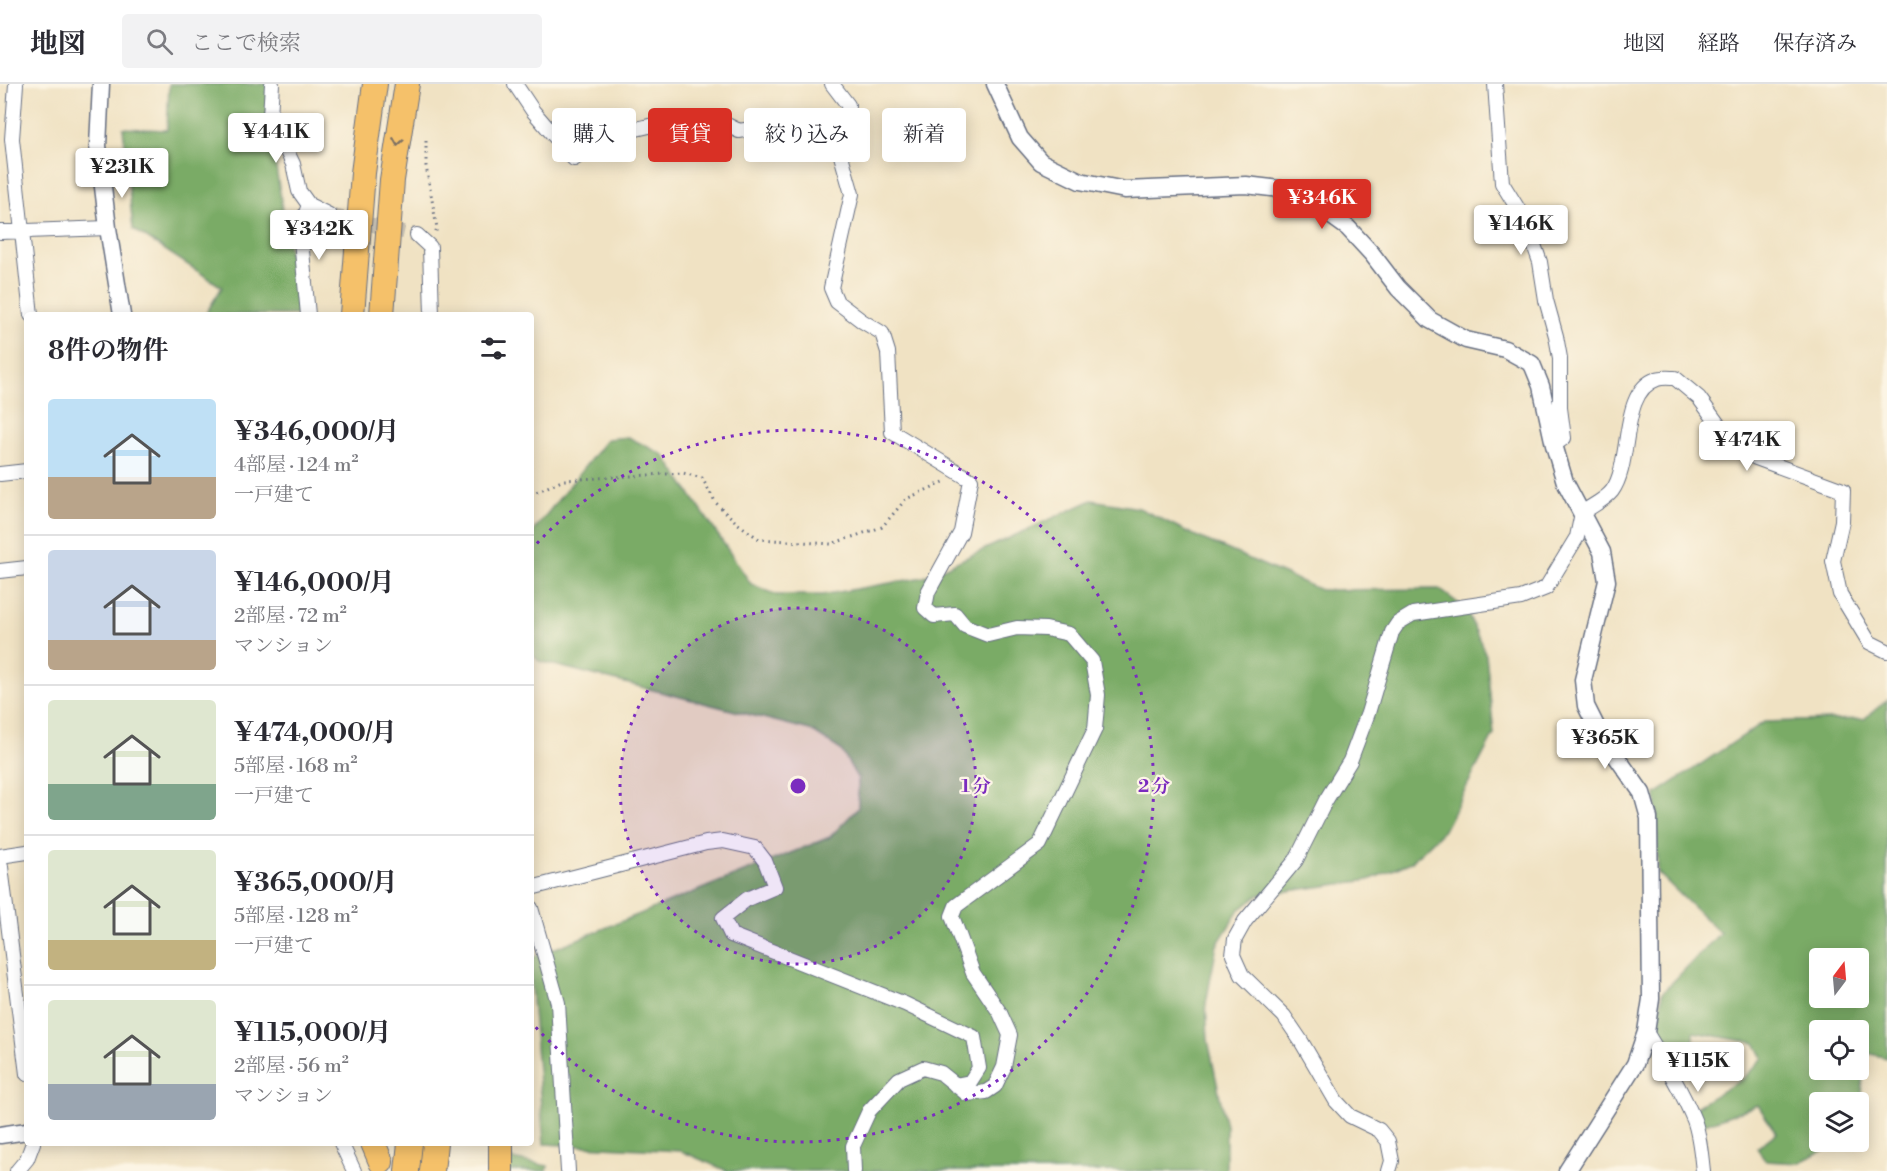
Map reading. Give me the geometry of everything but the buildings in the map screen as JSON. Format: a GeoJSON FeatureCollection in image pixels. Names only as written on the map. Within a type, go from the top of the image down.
{"type":"FeatureCollection","features":[{"type":"Feature","properties":{"kind":"highway"},"geometry":{"type":"LineString","coordinates":[[352,312],[363,173],[375,84]]}},
{"type":"Feature","properties":{"kind":"highway"},"geometry":{"type":"LineString","coordinates":[[384,312],[392,180],[407,84]]}},
{"type":"Feature","properties":{"kind":"highway"},"geometry":{"type":"LineString","coordinates":[[407,1171],[410,1146]]}},
{"type":"Feature","properties":{"kind":"highway"},"geometry":{"type":"LineString","coordinates":[[432,1171],[435,1146]]}},
{"type":"Feature","properties":{"kind":"highway"},"geometry":{"type":"LineString","coordinates":[[501,1146],[501,1171]]}},
{"type":"Feature","properties":{"kind":"street"},"geometry":{"type":"LineString","coordinates":[[16,84],[12,139],[31,312]]}},
{"type":"Feature","properties":{"kind":"street"},"geometry":{"type":"LineString","coordinates":[[101,84],[98,146],[122,312]]}},
{"type":"Feature","properties":{"kind":"street"},"geometry":{"type":"LineString","coordinates":[[272,84],[270,116],[294,164],[299,191],[309,205],[330,215]]}},
{"type":"Feature","properties":{"kind":"street"},"geometry":{"type":"LineString","coordinates":[[515,84],[533,111],[574,159],[606,136],[662,123],[719,121],[739,131],[744,130]]}},
{"type":"Feature","properties":{"kind":"street"},"geometry":{"type":"LineString","coordinates":[[832,84],[848,105],[848,108]]}},
{"type":"Feature","properties":{"kind":"street"},"geometry":{"type":"LineString","coordinates":[[995,84],[1020,138],[1041,162],[1080,181],[1125,190],[1246,185],[1280,189],[1312,202],[1348,228],[1398,288],[1430,320],[1466,340],[1505,349],[1532,364],[1541,386],[1565,482],[1602,552],[1607,581],[1583,680],[1586,706],[1599,732],[1642,793],[1649,819],[1651,999],[1646,1032],[1635,1064],[1567,1171]]}},
{"type":"Feature","properties":{"kind":"street"},"geometry":{"type":"LineString","coordinates":[[1495,84],[1502,183],[1526,222],[1540,262],[1546,300],[1558,347],[1561,381],[1560,408],[1564,438],[1554,445]]}},
{"type":"Feature","properties":{"kind":"street"},"geometry":{"type":"LineString","coordinates":[[843,162],[852,194],[831,288],[837,302],[882,333],[888,352],[892,432],[971,480],[961,532],[928,592],[925,608],[934,616],[955,614],[965,626],[988,635],[1017,628],[1046,628],[1069,634],[1092,661],[1098,695],[1095,729],[1040,844],[956,906],[952,916],[974,973],[1000,1013],[1010,1035],[1004,1066],[995,1086],[986,1092],[967,1094],[941,1073],[923,1068],[899,1079],[869,1111],[853,1146],[854,1171]]}},
{"type":"Feature","properties":{"kind":"street"},"geometry":{"type":"LineString","coordinates":[[308,312],[300,229],[309,205]]}},
{"type":"Feature","properties":{"kind":"street"},"geometry":{"type":"LineString","coordinates":[[0,232],[108,228]]}},
{"type":"Feature","properties":{"kind":"street"},"geometry":{"type":"LineString","coordinates":[[417,235],[430,247],[432,312]]}},
{"type":"Feature","properties":{"kind":"street"},"geometry":{"type":"LineString","coordinates":[[1389,1171],[1392,1161],[1388,1141],[1379,1130],[1350,1116],[1336,1101],[1284,1016],[1242,975],[1233,955],[1235,939],[1245,921],[1296,860],[1326,800],[1350,761],[1368,713],[1392,632],[1398,622],[1413,614],[1521,598],[1546,588],[1577,537],[1582,513],[1612,492],[1622,468],[1630,419],[1641,389],[1657,379],[1675,378],[1699,398],[1731,442],[1756,458],[1843,490],[1842,521],[1833,561],[1840,594],[1869,642],[1887,651]]}},
{"type":"Feature","properties":{"kind":"street"},"geometry":{"type":"LineString","coordinates":[[0,474],[24,471]]}},
{"type":"Feature","properties":{"kind":"street"},"geometry":{"type":"LineString","coordinates":[[0,571],[24,568]]}},
{"type":"Feature","properties":{"kind":"street"},"geometry":{"type":"LineString","coordinates":[[534,887],[706,843],[723,841],[756,848],[765,861],[775,887],[747,899],[723,918],[731,935],[905,1004],[974,1037],[979,1068],[970,1082],[955,1084]]}},
{"type":"Feature","properties":{"kind":"street"},"geometry":{"type":"LineString","coordinates":[[24,853],[0,857],[24,1050]]}},
{"type":"Feature","properties":{"kind":"street"},"geometry":{"type":"LineString","coordinates":[[534,919],[558,1003],[568,1171]]}},
{"type":"Feature","properties":{"kind":"street"},"geometry":{"type":"LineString","coordinates":[[1646,1032],[1667,1066],[1694,1121],[1701,1147],[1703,1171]]}},
{"type":"Feature","properties":{"kind":"street"},"geometry":{"type":"LineString","coordinates":[[0,1135],[24,1131]]}},
{"type":"Feature","properties":{"kind":"street"},"geometry":{"type":"LineString","coordinates":[[17,1171],[27,1159],[32,1146]]}},
{"type":"Feature","properties":{"kind":"street"},"geometry":{"type":"LineString","coordinates":[[342,1146],[354,1171]]}},
{"type":"Feature","properties":{"kind":"path"},"geometry":{"type":"LineString","coordinates":[[426,141],[426,166],[437,228],[430,247]]}},
{"type":"Feature","properties":{"kind":"path"},"geometry":{"type":"LineString","coordinates":[[534,493],[564,480],[683,473],[702,478],[716,503],[737,523],[759,539],[831,544],[882,527],[906,499],[949,480],[971,480]]}},
{"type":"Feature","properties":{"kind":"green space"},"geometry":{"type":"Polygon","coordinates":[[[169,84],[268,84],[268,117],[299,312],[207,312],[222,287],[133,229],[123,128],[167,130],[169,84]]]}},
{"type":"Feature","properties":{"kind":"green space"},"geometry":{"type":"Polygon","coordinates":[[[628,437],[664,455],[751,584],[777,595],[822,595],[924,577],[1092,500],[1139,508],[1196,536],[1321,590],[1439,589],[1466,609],[1486,655],[1494,734],[1444,830],[1411,862],[1369,880],[1259,895],[1239,910],[1217,945],[1206,1003],[1208,1040],[1226,1126],[1226,1171],[727,1171],[681,1151],[544,1144],[534,1023],[534,957],[830,837],[858,808],[858,779],[841,750],[810,730],[539,661],[534,656],[534,530],[607,439],[628,437]]]}},
{"type":"Feature","properties":{"kind":"green space"},"geometry":{"type":"Polygon","coordinates":[[[1887,700],[1887,1058],[1869,1054],[1869,1020],[1809,1020],[1809,1080],[1863,1080],[1862,1092],[1809,1092],[1809,1152],[1821,1152],[1798,1163],[1766,1161],[1757,1148],[1776,1133],[1758,1105],[1699,1126],[1692,1109],[1744,1078],[1763,1058],[1755,1043],[1693,1032],[1694,1049],[1671,1066],[1658,1041],[1662,993],[1720,933],[1658,873],[1656,794],[1764,722],[1864,719],[1887,700]]]}},
{"type":"Feature","properties":{"kind":"green space"},"geometry":{"type":"Polygon","coordinates":[[[502,1157],[548,1166],[547,1171],[506,1171],[502,1157]]]}},
{"type":"Feature","properties":{"kind":"tunnel"},"geometry":{"type":"LineString","coordinates":[[329,215],[417,235]]}}]}
